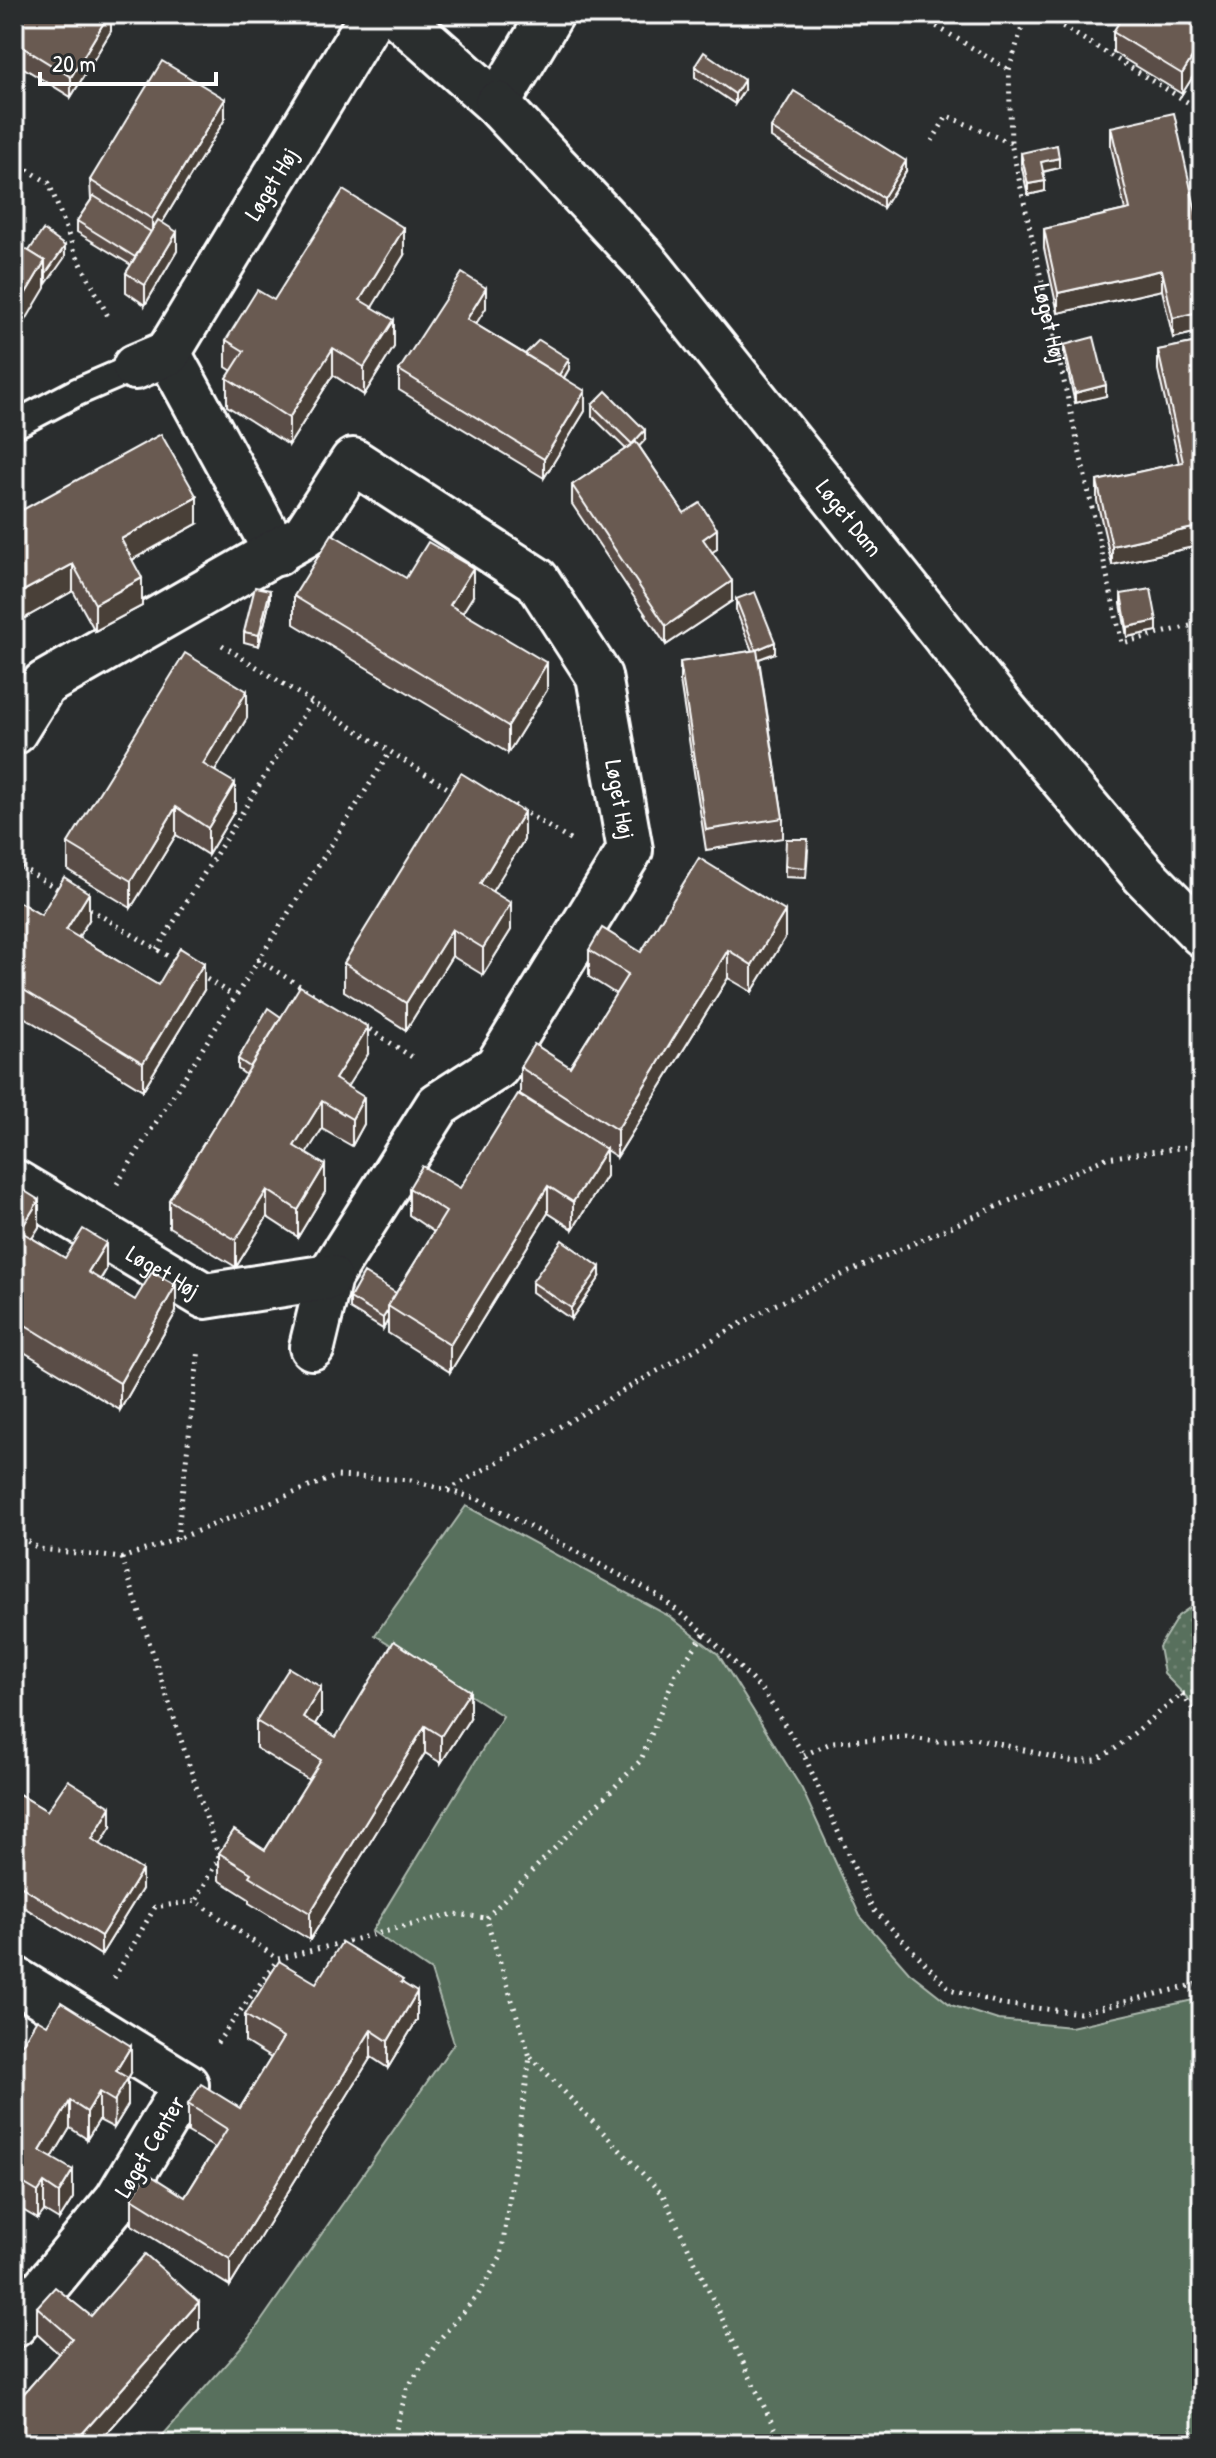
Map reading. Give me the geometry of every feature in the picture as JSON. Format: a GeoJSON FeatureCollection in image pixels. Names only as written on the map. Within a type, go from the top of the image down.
{"type":"FeatureCollection","features":[{"type":"Feature","properties":{"kind":"street","name":"Løget Høj"},"geometry":{"type":"LineString","coordinates":[[151,360],[373,14]]}},
{"type":"Feature","properties":{"kind":"street"},"geometry":{"type":"LineString","coordinates":[[396,14],[497,104],[551,14]]}},
{"type":"Feature","properties":{"kind":"street","name":"Løget Dam"},"geometry":{"type":"LineString","coordinates":[[497,104],[644,260],[1000,705],[1144,875],[1202,934]]}},
{"type":"Feature","properties":{"kind":"street"},"geometry":{"type":"LineString","coordinates":[[151,360],[277,553]]}},
{"type":"Feature","properties":{"kind":"street","name":"Løget Høj"},"geometry":{"type":"LineString","coordinates":[[14,732],[44,684],[305,535],[353,461],[537,580],[599,676],[630,850],[497,1067],[438,1105],[329,1277],[312,1347]]}},
{"type":"Feature","properties":{"kind":"street","name":"Løget Høj"},"geometry":{"type":"LineString","coordinates":[[14,1182],[205,1296],[329,1277]]}},
{"type":"Feature","properties":{"kind":"street","name":"Løget Center"},"geometry":{"type":"LineString","coordinates":[[14,1979],[186,2085],[117,2200],[14,2325]]}},
{"type":"Feature","properties":{"kind":"lane"},"geometry":{"type":"LineString","coordinates":[[14,425],[77,392],[151,360]]}},
{"type":"Feature","properties":{"kind":"path"},"geometry":{"type":"LineString","coordinates":[[916,14],[1009,70]]}},
{"type":"Feature","properties":{"kind":"path","name":"Løget Høj"},"geometry":{"type":"LineString","coordinates":[[1026,14],[1009,70],[1011,143],[1122,643],[1202,623]]}},
{"type":"Feature","properties":{"kind":"path"},"geometry":{"type":"LineString","coordinates":[[1042,14],[1194,106],[1202,138]]}},
{"type":"Feature","properties":{"kind":"path"},"geometry":{"type":"LineString","coordinates":[[1194,106],[1202,94]]}},
{"type":"Feature","properties":{"kind":"path"},"geometry":{"type":"LineString","coordinates":[[932,141],[947,116],[1011,143]]}},
{"type":"Feature","properties":{"kind":"path"},"geometry":{"type":"LineString","coordinates":[[14,161],[49,183],[74,250],[151,360]]}},
{"type":"Feature","properties":{"kind":"path"},"geometry":{"type":"LineString","coordinates":[[171,613],[464,798]]}},
{"type":"Feature","properties":{"kind":"path"},"geometry":{"type":"LineString","coordinates":[[157,949],[311,702]]}},
{"type":"Feature","properties":{"kind":"path"},"geometry":{"type":"LineString","coordinates":[[90,1227],[390,752]]}},
{"type":"Feature","properties":{"kind":"path"},"geometry":{"type":"LineString","coordinates":[[506,812],[512,804],[618,870]]}},
{"type":"Feature","properties":{"kind":"path"},"geometry":{"type":"LineString","coordinates":[[14,863],[66,895]]}},
{"type":"Feature","properties":{"kind":"path"},"geometry":{"type":"LineString","coordinates":[[79,902],[183,965]]}},
{"type":"Feature","properties":{"kind":"path"},"geometry":{"type":"LineString","coordinates":[[257,959],[334,1007]]}},
{"type":"Feature","properties":{"kind":"path"},"geometry":{"type":"LineString","coordinates":[[196,973],[234,996]]}},
{"type":"Feature","properties":{"kind":"path"},"geometry":{"type":"LineString","coordinates":[[360,1024],[463,1089]]}},
{"type":"Feature","properties":{"kind":"path"},"geometry":{"type":"LineString","coordinates":[[447,1490],[770,1307],[1106,1158],[1202,1145]]}},
{"type":"Feature","properties":{"kind":"path"},"geometry":{"type":"LineString","coordinates":[[177,1539],[205,1296]]}},
{"type":"Feature","properties":{"kind":"path"},"geometry":{"type":"LineString","coordinates":[[14,1533],[40,1549],[122,1558],[337,1476],[411,1480],[478,1499],[659,1596],[705,1633],[763,1691],[804,1755],[872,1908],[950,1989],[1002,2004],[1080,2013],[1202,1983]]}},
{"type":"Feature","properties":{"kind":"path"},"geometry":{"type":"LineString","coordinates":[[122,1558],[219,1857],[196,1901]]}},
{"type":"Feature","properties":{"kind":"path"},"geometry":{"type":"LineString","coordinates":[[486,1918],[641,1760],[675,1675],[705,1633]]}},
{"type":"Feature","properties":{"kind":"path"},"geometry":{"type":"LineString","coordinates":[[804,1755],[833,1742],[906,1737],[937,1742],[974,1738],[1074,1762],[1096,1760],[1116,1748],[1182,1694],[1202,1692]]}},
{"type":"Feature","properties":{"kind":"path"},"geometry":{"type":"LineString","coordinates":[[1182,1694],[1202,1722]]}},
{"type":"Feature","properties":{"kind":"path"},"geometry":{"type":"LineString","coordinates":[[87,2023],[155,1907],[196,1901],[278,1959]]}},
{"type":"Feature","properties":{"kind":"path"},"geometry":{"type":"LineString","coordinates":[[186,2085],[278,1959],[454,1914],[486,1918]]}},
{"type":"Feature","properties":{"kind":"path"},"geometry":{"type":"LineString","coordinates":[[392,2444],[407,2389],[438,2341],[478,2295],[501,2257],[530,2057],[486,1918]]}},
{"type":"Feature","properties":{"kind":"path"},"geometry":{"type":"LineString","coordinates":[[530,2057],[663,2195],[782,2444]]}},
{"type":"Feature","properties":{"kind":"green space"},"geometry":{"type":"Polygon","coordinates":[[[466,1506],[669,1616],[718,1654],[802,1789],[860,1916],[909,1972],[951,2005],[998,2020],[1071,2027],[1202,1998],[1202,2444],[155,2444],[250,2337],[454,2043],[431,1971],[372,1931],[503,1716],[375,1635],[466,1506]]]}},
{"type":"Feature","properties":{"kind":"green space"},"geometry":{"type":"Polygon","coordinates":[[[1202,1599],[1202,1713],[1164,1674],[1159,1647],[1178,1616],[1202,1599]]]}},
{"type":"Feature","properties":{"kind":"building"},"geometry":{"type":"Polygon","coordinates":[[[14,14],[109,14],[71,77],[14,42],[14,14]]]}},
{"type":"Feature","properties":{"kind":"building"},"geometry":{"type":"Polygon","coordinates":[[[1124,14],[1202,14],[1202,42],[1182,74],[1113,32],[1124,14]]]}},
{"type":"Feature","properties":{"kind":"building"},"geometry":{"type":"Polygon","coordinates":[[[704,52],[744,80],[735,94],[695,66],[704,52]]]}},
{"type":"Feature","properties":{"kind":"building"},"geometry":{"type":"Polygon","coordinates":[[[162,61],[225,99],[152,219],[90,180],[162,61]]]}},
{"type":"Feature","properties":{"kind":"building"},"geometry":{"type":"Polygon","coordinates":[[[794,91],[906,161],[883,198],[771,128],[794,91]]]}},
{"type":"Feature","properties":{"kind":"building"},"geometry":{"type":"Polygon","coordinates":[[[1174,113],[1202,239],[1202,311],[1173,318],[1162,270],[1058,293],[1044,229],[1130,209],[1111,127],[1174,113]]]}},
{"type":"Feature","properties":{"kind":"building"},"geometry":{"type":"Polygon","coordinates":[[[1057,145],[1059,158],[1041,162],[1045,181],[1028,184],[1021,153],[1057,145]]]}},
{"type":"Feature","properties":{"kind":"building"},"geometry":{"type":"Polygon","coordinates":[[[343,190],[404,228],[360,300],[394,320],[364,367],[333,348],[289,418],[227,378],[244,351],[226,340],[257,290],[274,300],[343,190]]]}},
{"type":"Feature","properties":{"kind":"building"},"geometry":{"type":"Polygon","coordinates":[[[94,196],[151,232],[135,257],[77,221],[94,196]]]}},
{"type":"Feature","properties":{"kind":"building"},"geometry":{"type":"Polygon","coordinates":[[[158,220],[177,232],[145,285],[126,273],[158,220]]]}},
{"type":"Feature","properties":{"kind":"building"},"geometry":{"type":"Polygon","coordinates":[[[43,230],[65,246],[46,273],[45,261],[29,251],[43,230]]]}},
{"type":"Feature","properties":{"kind":"building"},"geometry":{"type":"Polygon","coordinates":[[[14,242],[45,261],[14,313],[14,242]]]}},
{"type":"Feature","properties":{"kind":"building"},"geometry":{"type":"Polygon","coordinates":[[[462,273],[486,288],[467,319],[585,391],[544,459],[399,370],[462,273]]]}},
{"type":"Feature","properties":{"kind":"building"},"geometry":{"type":"Polygon","coordinates":[[[1094,337],[1106,385],[1075,393],[1064,345],[1094,337]]]}},
{"type":"Feature","properties":{"kind":"building"},"geometry":{"type":"Polygon","coordinates":[[[539,340],[569,359],[559,375],[525,354],[539,340]]]}},
{"type":"Feature","properties":{"kind":"building"},"geometry":{"type":"Polygon","coordinates":[[[1202,341],[1202,526],[1112,546],[1097,481],[1183,462],[1158,350],[1202,341]]]}},
{"type":"Feature","properties":{"kind":"building"},"geometry":{"type":"Polygon","coordinates":[[[606,391],[645,430],[632,444],[592,405],[606,391]]]}},
{"type":"Feature","properties":{"kind":"building"},"geometry":{"type":"Polygon","coordinates":[[[161,434],[197,497],[121,539],[142,578],[95,604],[73,564],[14,596],[14,512],[161,434]]]}},
{"type":"Feature","properties":{"kind":"building"},"geometry":{"type":"Polygon","coordinates":[[[636,442],[684,513],[700,503],[717,529],[703,539],[732,581],[666,626],[572,485],[636,442]]]}},
{"type":"Feature","properties":{"kind":"building"},"geometry":{"type":"Polygon","coordinates":[[[332,534],[406,578],[428,542],[473,568],[450,605],[547,663],[508,726],[294,596],[332,534]]]}},
{"type":"Feature","properties":{"kind":"building"},"geometry":{"type":"Polygon","coordinates":[[[255,587],[270,590],[259,635],[244,632],[255,587]]]}},
{"type":"Feature","properties":{"kind":"building"},"geometry":{"type":"Polygon","coordinates":[[[1151,589],[1157,621],[1127,627],[1121,594],[1151,589]]]}},
{"type":"Feature","properties":{"kind":"building"},"geometry":{"type":"Polygon","coordinates":[[[755,592],[775,642],[756,650],[736,599],[755,592]]]}},
{"type":"Feature","properties":{"kind":"building"},"geometry":{"type":"Polygon","coordinates":[[[757,650],[783,818],[706,830],[680,662],[757,650]]]}},
{"type":"Feature","properties":{"kind":"building"},"geometry":{"type":"Polygon","coordinates":[[[185,653],[247,691],[203,764],[235,783],[208,828],[176,807],[131,881],[68,843],[185,653]]]}},
{"type":"Feature","properties":{"kind":"building"},"geometry":{"type":"Polygon","coordinates":[[[461,773],[524,812],[480,884],[511,903],[483,948],[452,929],[406,1003],[344,963],[461,773]]]}},
{"type":"Feature","properties":{"kind":"building"},"geometry":{"type":"Polygon","coordinates":[[[786,839],[808,839],[806,868],[785,866],[786,839]]]}},
{"type":"Feature","properties":{"kind":"building"},"geometry":{"type":"Polygon","coordinates":[[[699,858],[785,911],[752,965],[728,950],[617,1130],[520,1067],[534,1044],[570,1067],[628,974],[589,950],[602,928],[641,952],[699,858]]]}},
{"type":"Feature","properties":{"kind":"building"},"geometry":{"type":"Polygon","coordinates":[[[64,877],[89,893],[66,930],[158,985],[180,948],[204,963],[143,1063],[14,984],[14,899],[41,915],[64,877]]]}},
{"type":"Feature","properties":{"kind":"building"},"geometry":{"type":"Polygon","coordinates":[[[300,986],[368,1027],[335,1079],[364,1097],[352,1119],[322,1101],[294,1146],[325,1165],[298,1210],[267,1190],[236,1240],[169,1200],[300,986]]]}},
{"type":"Feature","properties":{"kind":"building"},"geometry":{"type":"Polygon","coordinates":[[[268,1008],[281,1017],[250,1067],[238,1059],[268,1008]]]}},
{"type":"Feature","properties":{"kind":"building"},"geometry":{"type":"Polygon","coordinates":[[[518,1094],[606,1149],[573,1202],[548,1186],[450,1345],[388,1306],[446,1212],[409,1188],[422,1166],[460,1188],[518,1094]]]}},
{"type":"Feature","properties":{"kind":"building"},"geometry":{"type":"Polygon","coordinates":[[[15,1185],[39,1200],[20,1231],[65,1258],[83,1229],[106,1243],[88,1272],[135,1300],[152,1272],[176,1285],[120,1383],[14,1318],[15,1185]]]}},
{"type":"Feature","properties":{"kind":"building"},"geometry":{"type":"Polygon","coordinates":[[[562,1240],[600,1267],[571,1308],[532,1282],[562,1240]]]}},
{"type":"Feature","properties":{"kind":"building"},"geometry":{"type":"Polygon","coordinates":[[[364,1273],[396,1293],[383,1318],[350,1298],[364,1273]]]}},
{"type":"Feature","properties":{"kind":"building"},"geometry":{"type":"Polygon","coordinates":[[[394,1641],[470,1691],[441,1736],[425,1726],[310,1913],[249,1876],[251,1873],[219,1853],[234,1830],[265,1850],[321,1760],[256,1721],[289,1668],[321,1687],[303,1717],[336,1737],[394,1641]]]}},
{"type":"Feature","properties":{"kind":"building"},"geometry":{"type":"Polygon","coordinates":[[[68,1780],[111,1807],[92,1839],[142,1870],[101,1936],[14,1882],[14,1791],[47,1811],[68,1780]]]}},
{"type":"Feature","properties":{"kind":"building"},"geometry":{"type":"Polygon","coordinates":[[[342,1942],[417,1992],[388,2041],[371,2030],[230,2259],[132,2198],[147,2173],[185,2197],[227,2129],[188,2104],[201,2084],[240,2108],[283,2038],[245,2015],[279,1961],[316,1983],[342,1942]]]}},
{"type":"Feature","properties":{"kind":"building"},"geometry":{"type":"Polygon","coordinates":[[[61,2002],[131,2046],[116,2071],[128,2078],[114,2101],[99,2092],[87,2112],[70,2101],[40,2151],[73,2170],[59,2193],[44,2183],[38,2192],[21,2182],[14,2194],[14,2057],[37,2019],[47,2025],[61,2002]]]}},
{"type":"Feature","properties":{"kind":"building"},"geometry":{"type":"Polygon","coordinates":[[[145,2254],[199,2302],[73,2444],[27,2444],[14,2432],[14,2393],[20,2398],[72,2338],[37,2307],[55,2287],[91,2316],[145,2254]]]}}]}
